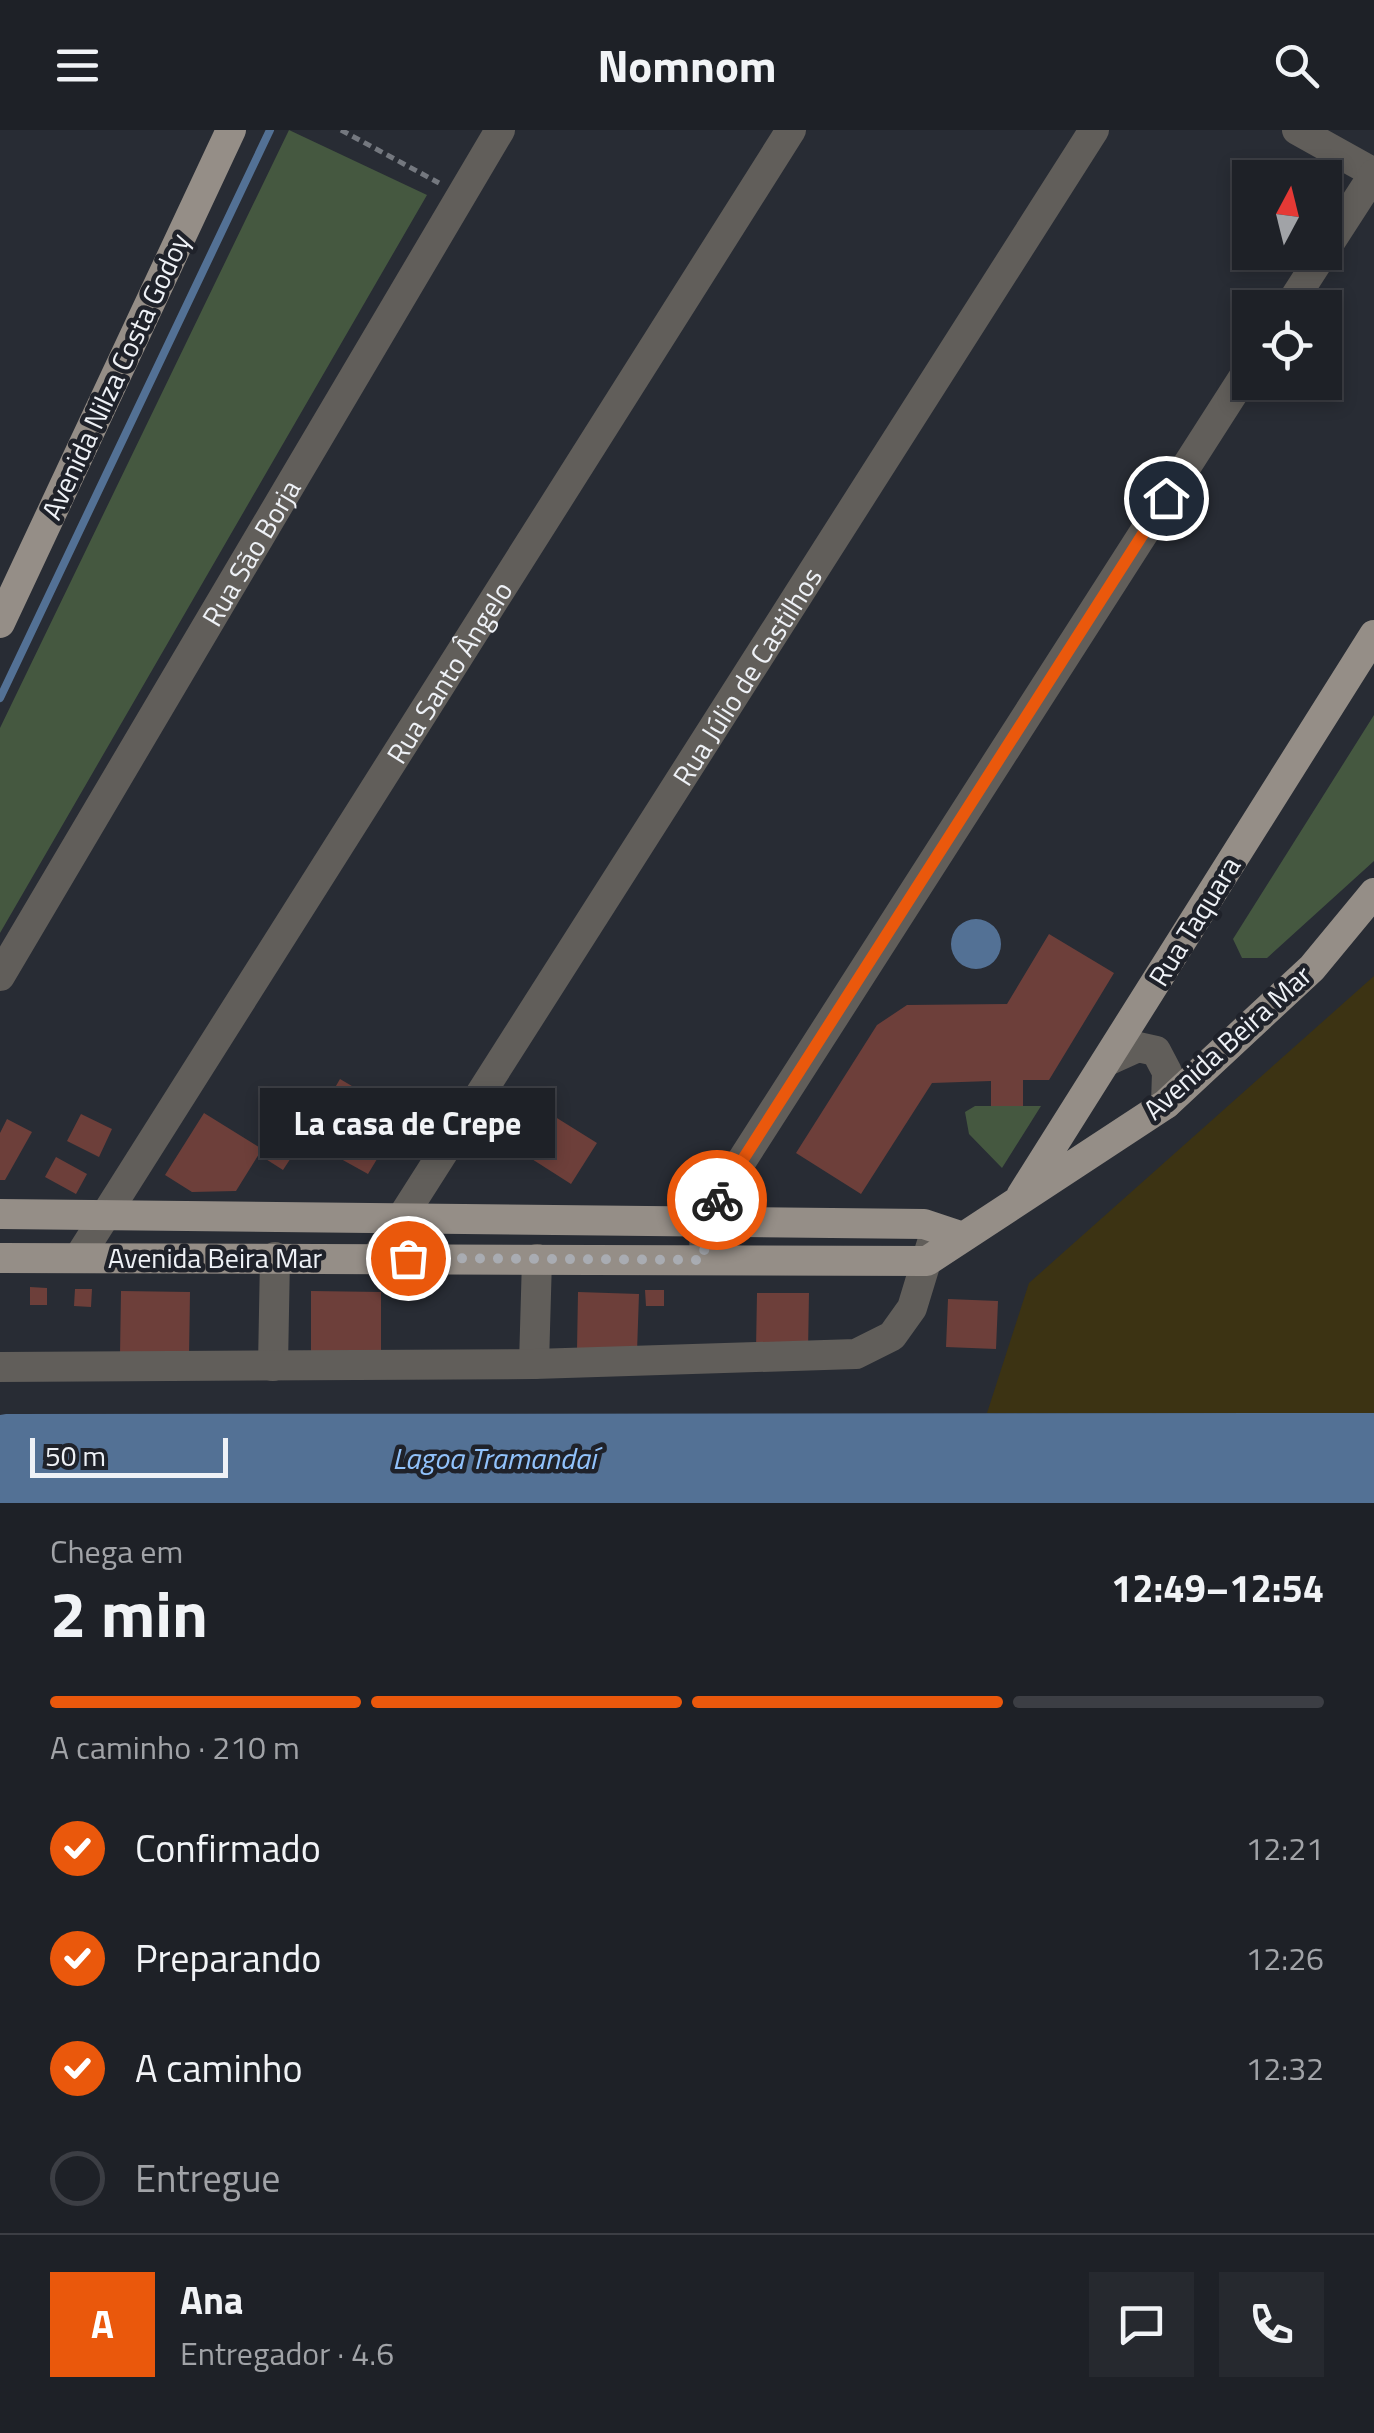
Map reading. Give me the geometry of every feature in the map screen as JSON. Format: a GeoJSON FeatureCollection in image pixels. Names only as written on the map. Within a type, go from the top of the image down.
{"type":"FeatureCollection","features":[{"type":"Feature","properties":{"kind":"main road","name":"Avenida Nilza Costa Godoy"},"geometry":{"type":"LineString","coordinates":[[4,603],[230,130]]}},
{"type":"Feature","properties":{"kind":"main road","name":"Rua Taquara"},"geometry":{"type":"LineString","coordinates":[[1014,1207],[1374,636]]}},
{"type":"Feature","properties":{"kind":"main road","name":"Avenida Beira Mar"},"geometry":{"type":"LineString","coordinates":[[0,1258],[928,1261],[1166,1104],[1312,968],[1374,893]]}},
{"type":"Feature","properties":{"kind":"main road","name":"Avenida Beira Mar"},"geometry":{"type":"LineString","coordinates":[[0,1214],[705,1218],[924,1224],[963,1237]]}},
{"type":"Feature","properties":{"kind":"street","name":"Rua São Borja"},"geometry":{"type":"LineString","coordinates":[[0,976],[500,130]]}},
{"type":"Feature","properties":{"kind":"street","name":"Rua Santo Ângelo"},"geometry":{"type":"LineString","coordinates":[[79,1257],[791,130]]}},
{"type":"Feature","properties":{"kind":"street","name":"Rua Júlio de Castilhos"},"geometry":{"type":"LineString","coordinates":[[376,1258],[1094,130]]}},
{"type":"Feature","properties":{"kind":"street"},"geometry":{"type":"LineString","coordinates":[[1297,130],[1374,173],[1342,223]]}},
{"type":"Feature","properties":{"kind":"street"},"geometry":{"type":"LineString","coordinates":[[704,1260],[705,1218],[1232,396]]}},
{"type":"Feature","properties":{"kind":"street"},"geometry":{"type":"LineString","coordinates":[[1107,1060],[1138,1047],[1156,1051],[1167,1072],[1166,1104]]}},
{"type":"Feature","properties":{"kind":"street"},"geometry":{"type":"LineString","coordinates":[[0,1367],[534,1364],[856,1354],[892,1336],[912,1308],[934,1248],[924,1224]]}},
{"type":"Feature","properties":{"kind":"street"},"geometry":{"type":"LineString","coordinates":[[273,1366],[275,1257]]}},
{"type":"Feature","properties":{"kind":"street"},"geometry":{"type":"LineString","coordinates":[[534,1364],[537,1259]]}},
{"type":"Feature","properties":{"kind":"path"},"geometry":{"type":"LineString","coordinates":[[341,130],[462,196]]}},
{"type":"Feature","properties":{"kind":"green space"},"geometry":{"type":"Polygon","coordinates":[[[289,130],[427,195],[0,933],[0,728],[289,130]]]}},
{"type":"Feature","properties":{"kind":"green space"},"geometry":{"type":"Polygon","coordinates":[[[1374,715],[1374,861],[1267,958],[1242,958],[1233,939],[1374,715]]]}},
{"type":"Feature","properties":{"kind":"green space"},"geometry":{"type":"Polygon","coordinates":[[[975,1106],[1041,1106],[1002,1168],[969,1134],[965,1112],[975,1106]]]}},
{"type":"Feature","properties":{"kind":"sand"},"geometry":{"type":"Polygon","coordinates":[[[1374,976],[1374,1413],[987,1413],[1029,1283],[1374,976]]]}},
{"type":"Feature","properties":{"kind":"water"},"geometry":{"type":"Polygon","coordinates":[[[976,919],[994,926],[1001,944],[994,962],[976,969],[958,962],[951,944],[958,926],[976,919]]]}},
{"type":"Feature","properties":{"kind":"water","name":"Lagoa Tramandaí"},"geometry":{"type":"Polygon","coordinates":[[[1374,1413],[1374,1503],[0,1503],[0,1415],[6,1414],[1374,1413]]]}},
{"type":"Feature","properties":{"kind":"building"},"geometry":{"type":"Polygon","coordinates":[[[1049,934],[1114,973],[1049,1080],[1023,1080],[1023,1106],[991,1106],[991,1081],[932,1083],[861,1194],[796,1153],[877,1025],[907,1005],[1007,1004],[1049,934]]]}},
{"type":"Feature","properties":{"kind":"building"},"geometry":{"type":"Polygon","coordinates":[[[340,1079],[403,1116],[368,1174],[332,1154],[337,1145],[310,1129],[283,1170],[261,1156],[293,1108],[315,1122],[340,1079]]]}},
{"type":"Feature","properties":{"kind":"building"},"geometry":{"type":"Polygon","coordinates":[[[528,1100],[597,1143],[571,1184],[502,1140],[528,1100]]]}},
{"type":"Feature","properties":{"kind":"building"},"geometry":{"type":"Polygon","coordinates":[[[204,1113],[262,1149],[236,1191],[192,1192],[165,1175],[204,1113]]]}},
{"type":"Feature","properties":{"kind":"building"},"geometry":{"type":"Polygon","coordinates":[[[81,1114],[112,1129],[99,1157],[67,1141],[81,1114]]]}},
{"type":"Feature","properties":{"kind":"building"},"geometry":{"type":"Polygon","coordinates":[[[7,1119],[32,1132],[5,1180],[0,1180],[0,1133],[7,1119]]]}},
{"type":"Feature","properties":{"kind":"building"},"geometry":{"type":"Polygon","coordinates":[[[56,1157],[87,1174],[76,1194],[45,1177],[56,1157]]]}},
{"type":"Feature","properties":{"kind":"building"},"geometry":{"type":"Polygon","coordinates":[[[30,1287],[47,1288],[47,1305],[30,1305],[30,1287]]]}},
{"type":"Feature","properties":{"kind":"building"},"geometry":{"type":"Polygon","coordinates":[[[75,1289],[92,1289],[91,1307],[74,1306],[75,1289]]]}},
{"type":"Feature","properties":{"kind":"building"},"geometry":{"type":"Polygon","coordinates":[[[645,1290],[664,1290],[664,1306],[646,1306],[645,1290]]]}},
{"type":"Feature","properties":{"kind":"building"},"geometry":{"type":"Polygon","coordinates":[[[121,1291],[190,1292],[189,1356],[120,1355],[121,1291]]]}},
{"type":"Feature","properties":{"kind":"building"},"geometry":{"type":"Polygon","coordinates":[[[311,1291],[381,1292],[381,1354],[311,1354],[311,1291]]]}},
{"type":"Feature","properties":{"kind":"building"},"geometry":{"type":"Polygon","coordinates":[[[578,1292],[639,1294],[637,1352],[577,1350],[578,1292]]]}},
{"type":"Feature","properties":{"kind":"building"},"geometry":{"type":"Polygon","coordinates":[[[757,1293],[809,1293],[808,1351],[756,1350],[757,1293]]]}},
{"type":"Feature","properties":{"kind":"building"},"geometry":{"type":"Polygon","coordinates":[[[948,1299],[998,1301],[996,1349],[946,1347],[948,1299]]]}},
{"type":"Feature","properties":{"kind":"waterway"},"geometry":{"type":"LineString","coordinates":[[0,698],[270,130]]}},
{"type":"Feature","properties":{"kind":"way so far"},"geometry":{"type":"LineString","coordinates":[[408,1258],[704,1260],[705,1218],[717,1200]]}},
{"type":"Feature","properties":{"kind":"place","name":"La casa de Crepe"},"geometry":{"type":"Point","coordinates":[408,1258]}},
{"type":"Feature","properties":{"kind":"route"},"geometry":{"type":"LineString","coordinates":[[717,1200],[1166,498]]}}]}
